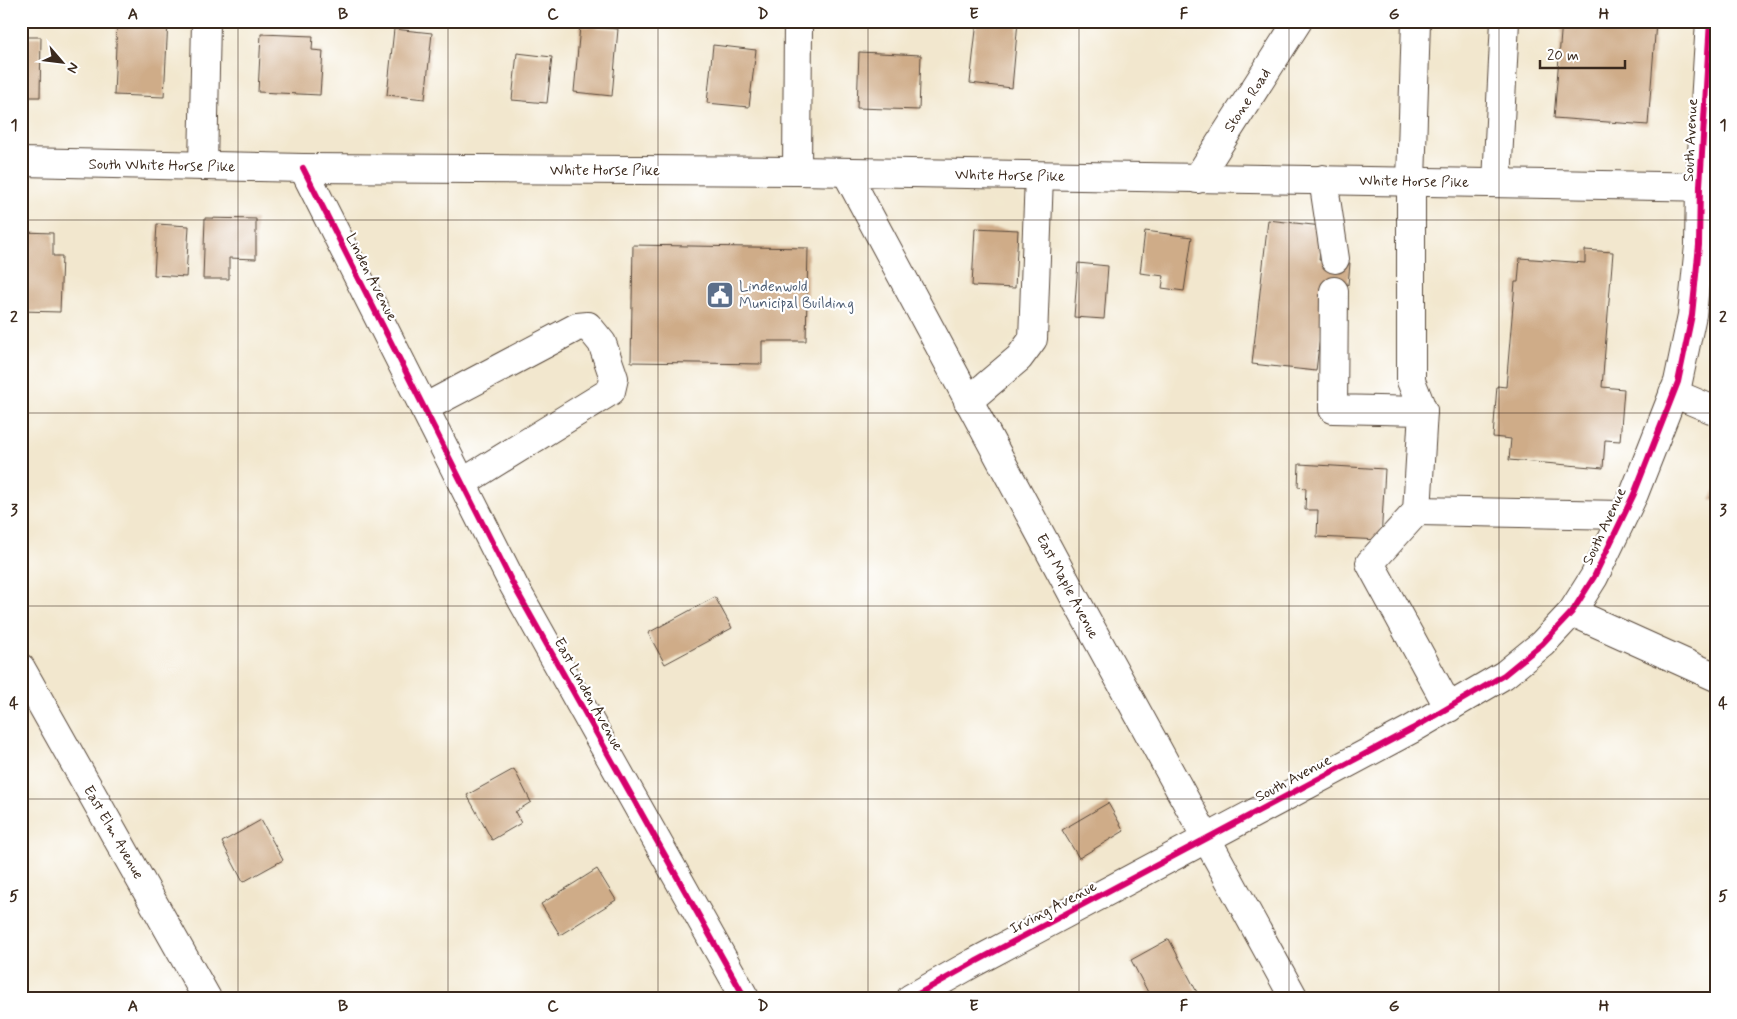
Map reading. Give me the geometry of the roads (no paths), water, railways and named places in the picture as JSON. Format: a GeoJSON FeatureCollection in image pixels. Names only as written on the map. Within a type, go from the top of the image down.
{"type":"FeatureCollection","features":[{"type":"Feature","properties":{"kind":"main road"},"geometry":{"type":"LineString","coordinates":[[203,166],[206,21]]}},
{"type":"Feature","properties":{"kind":"main road"},"geometry":{"type":"LineString","coordinates":[[797,171],[798,21]]}},
{"type":"Feature","properties":{"kind":"main road","name":"Stone Road"},"geometry":{"type":"LineString","coordinates":[[1197,179],[1298,21]]}},
{"type":"Feature","properties":{"kind":"main road"},"geometry":{"type":"LineString","coordinates":[[1416,21],[1411,181],[1411,381],[1423,411],[1417,510],[1370,563],[1448,708]]}},
{"type":"Feature","properties":{"kind":"main road"},"geometry":{"type":"LineString","coordinates":[[1497,182],[1505,21]]}},
{"type":"Feature","properties":{"kind":"main road","name":"South Avenue"},"geometry":{"type":"LineString","coordinates":[[1206,839],[1448,708],[1504,675],[1542,644],[1572,612],[1594,577],[1634,494],[1678,382],[1692,315],[1699,245],[1708,186],[1710,21]]}},
{"type":"Feature","properties":{"kind":"main road","name":"South White Horse Pike"},"geometry":{"type":"LineString","coordinates":[[21,162],[303,168]]}},
{"type":"Feature","properties":{"kind":"main road","name":"White Horse Pike"},"geometry":{"type":"LineString","coordinates":[[303,168],[797,171],[1708,186]]}},
{"type":"Feature","properties":{"kind":"main road","name":"Linden Avenue"},"geometry":{"type":"LineString","coordinates":[[303,168],[422,403]]}},
{"type":"Feature","properties":{"kind":"main road","name":"East Maple Avenue"},"geometry":{"type":"LineString","coordinates":[[846,172],[968,401],[1294,998]]}},
{"type":"Feature","properties":{"kind":"main road"},"geometry":{"type":"LineString","coordinates":[[968,401],[1019,358],[1033,339],[1039,176]]}},
{"type":"Feature","properties":{"kind":"main road"},"geometry":{"type":"LineString","coordinates":[[1323,179],[1335,259]]}},
{"type":"Feature","properties":{"kind":"main road"},"geometry":{"type":"LineString","coordinates":[[1334,291],[1333,409],[1423,411]]}},
{"type":"Feature","properties":{"kind":"main road"},"geometry":{"type":"LineString","coordinates":[[422,403],[577,327],[588,326],[602,343],[614,378],[611,391],[462,483]]}},
{"type":"Feature","properties":{"kind":"main road"},"geometry":{"type":"LineString","coordinates":[[1673,394],[1716,411]]}},
{"type":"Feature","properties":{"kind":"main road","name":"East Linden Avenue"},"geometry":{"type":"LineString","coordinates":[[422,403],[514,586],[745,998]]}},
{"type":"Feature","properties":{"kind":"main road"},"geometry":{"type":"LineString","coordinates":[[1417,510],[1624,515]]}},
{"type":"Feature","properties":{"kind":"main road"},"geometry":{"type":"LineString","coordinates":[[1572,612],[1716,677]]}},
{"type":"Feature","properties":{"kind":"main road","name":"East Elm Avenue"},"geometry":{"type":"LineString","coordinates":[[21,668],[206,998]]}},
{"type":"Feature","properties":{"kind":"main road","name":"Irving Avenue"},"geometry":{"type":"LineString","coordinates":[[911,998],[1206,839]]}},
{"type":"Feature","properties":{"kind":"place","name":"Lindenwold Municipal Building"},"geometry":{"type":"Point","coordinates":[720,295]}}]}
